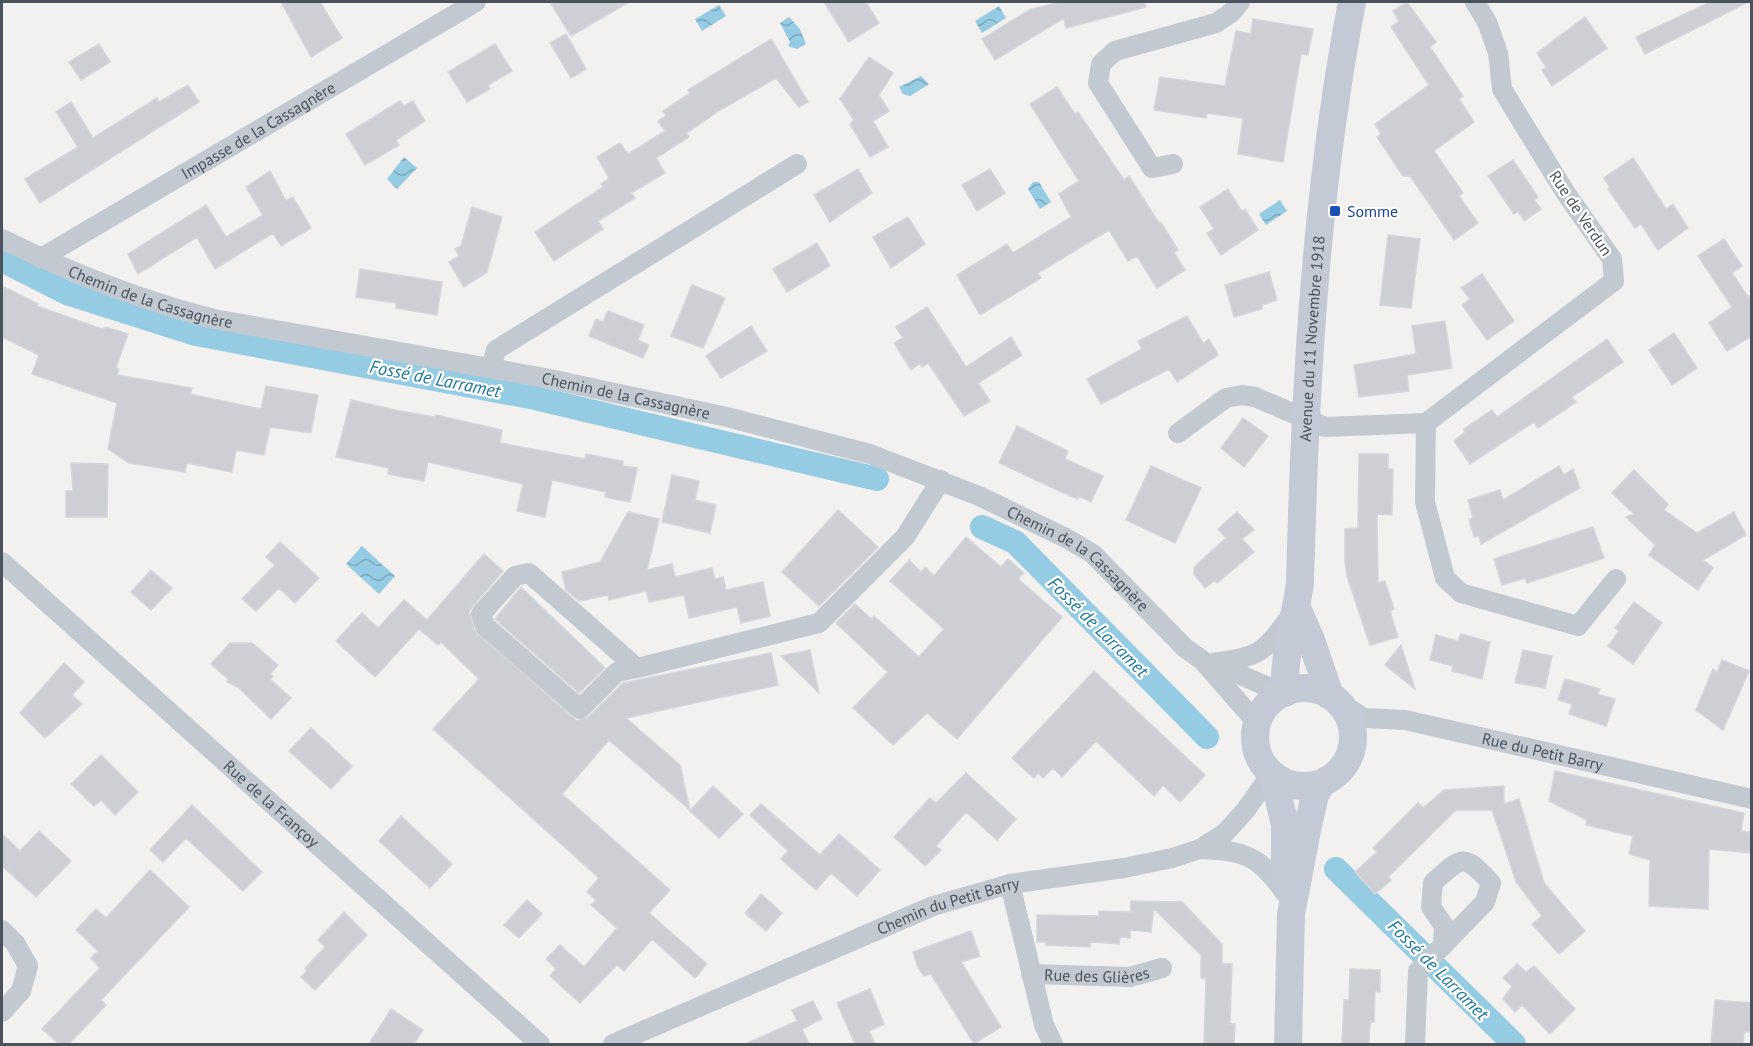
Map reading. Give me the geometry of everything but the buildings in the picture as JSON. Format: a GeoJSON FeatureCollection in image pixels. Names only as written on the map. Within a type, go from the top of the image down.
{"type":"FeatureCollection","features":[{"type":"Feature","properties":{"kind":"street","name":"Impasse de la Cassagnère"},"geometry":{"type":"LineString","coordinates":[[41,258],[476,2]]}},
{"type":"Feature","properties":{"kind":"street"},"geometry":{"type":"LineString","coordinates":[[1173,164],[1152,168],[1098,83],[1101,64],[1115,51],[1216,23],[1232,12],[1240,2]]}},
{"type":"Feature","properties":{"kind":"street","name":"Avenue du 11 Novembre 1918"},"geometry":{"type":"LineString","coordinates":[[1284,693],[1288,640],[1297,608],[1305,417],[1320,215],[1352,2]]}},
{"type":"Feature","properties":{"kind":"street","name":"Rue de Verdun"},"geometry":{"type":"LineString","coordinates":[[1426,423],[1614,281],[1612,259],[1565,192],[1502,89],[1498,53],[1487,22],[1475,2]]}},
{"type":"Feature","properties":{"kind":"street"},"geometry":{"type":"LineString","coordinates":[[491,368],[496,350],[797,164]]}},
{"type":"Feature","properties":{"kind":"street","name":"Chemin de la Cassagnère"},"geometry":{"type":"LineString","coordinates":[[2,239],[108,288],[161,306],[214,319],[491,368],[803,435],[870,454],[941,480],[1066,538],[1093,554],[1185,648],[1208,662]]}},
{"type":"Feature","properties":{"kind":"street"},"geometry":{"type":"LineString","coordinates":[[1178,433],[1226,398],[1242,395],[1255,397],[1305,417],[1325,428],[1426,423],[1425,502],[1445,578],[1461,593],[1578,626],[1616,579]]}},
{"type":"Feature","properties":{"kind":"street"},"geometry":{"type":"LineString","coordinates":[[637,668],[529,573],[515,576],[481,614],[485,626],[580,709],[617,672],[637,668],[819,623],[905,537],[941,480]]}},
{"type":"Feature","properties":{"kind":"street","name":"Rue de la Françoy"},"geometry":{"type":"LineString","coordinates":[[2,562],[540,1044]]}},
{"type":"Feature","properties":{"kind":"street"},"geometry":{"type":"LineString","coordinates":[[1208,662],[1247,658],[1258,653],[1274,638],[1297,608]]}},
{"type":"Feature","properties":{"kind":"street","name":"Avenue du 11 Novembre 1918"},"geometry":{"type":"LineString","coordinates":[[1297,608],[1333,698]]}},
{"type":"Feature","properties":{"kind":"street"},"geometry":{"type":"LineString","coordinates":[[1208,662],[1284,693]]}},
{"type":"Feature","properties":{"kind":"street"},"geometry":{"type":"LineString","coordinates":[[1208,662],[1257,723]]}},
{"type":"Feature","properties":{"kind":"street"},"geometry":{"type":"LineString","coordinates":[[1288,904],[1316,795],[1323,783],[1344,766],[1352,747],[1352,727],[1344,708],[1333,698],[1308,689],[1284,693],[1270,703],[1257,723],[1255,739],[1258,754],[1272,775],[1285,825],[1288,904],[1288,1044]]}},
{"type":"Feature","properties":{"kind":"street","name":"Rue du Petit Barry"},"geometry":{"type":"LineString","coordinates":[[1333,698],[1364,718],[1405,720],[1445,731],[1481,737],[1752,799]]}},
{"type":"Feature","properties":{"kind":"street"},"geometry":{"type":"LineString","coordinates":[[1272,775],[1293,786],[1323,783]]}},
{"type":"Feature","properties":{"kind":"street","name":"Chemin du Petit Barry"},"geometry":{"type":"LineString","coordinates":[[613,1044],[933,906],[1010,884],[1124,868],[1172,858],[1200,849],[1232,825],[1272,775]]}},
{"type":"Feature","properties":{"kind":"street"},"geometry":{"type":"LineString","coordinates":[[1200,849],[1249,855],[1271,873],[1288,904]]}},
{"type":"Feature","properties":{"kind":"street","name":"Rue des Glières"},"geometry":{"type":"LineString","coordinates":[[1010,884],[1044,1026],[1053,1044]]}},
{"type":"Feature","properties":{"kind":"street"},"geometry":{"type":"LineString","coordinates":[[2,930],[15,943],[28,966],[21,991],[2,1012]]}},
{"type":"Feature","properties":{"kind":"street"},"geometry":{"type":"LineString","coordinates":[[1415,1044],[1418,971],[1443,946]]}},
{"type":"Feature","properties":{"kind":"street","name":"Rue des Glières"},"geometry":{"type":"LineString","coordinates":[[1031,974],[1130,977],[1162,968]]}},
{"type":"Feature","properties":{"kind":"water"},"geometry":{"type":"Polygon","coordinates":[[[719,5],[726,16],[702,31],[695,19],[719,5]]]}},
{"type":"Feature","properties":{"kind":"water"},"geometry":{"type":"Polygon","coordinates":[[[999,6],[1006,18],[982,33],[975,21],[999,6]]]}},
{"type":"Feature","properties":{"kind":"water"},"geometry":{"type":"Polygon","coordinates":[[[789,17],[800,29],[806,44],[797,49],[788,46],[790,42],[780,23],[789,17]]]}},
{"type":"Feature","properties":{"kind":"water"},"geometry":{"type":"Polygon","coordinates":[[[921,76],[929,84],[910,96],[903,94],[899,87],[921,76]]]}},
{"type":"Feature","properties":{"kind":"water"},"geometry":{"type":"Polygon","coordinates":[[[404,157],[417,168],[397,189],[387,179],[404,157]]]}},
{"type":"Feature","properties":{"kind":"water"},"geometry":{"type":"Polygon","coordinates":[[[1033,182],[1039,182],[1051,202],[1040,209],[1028,189],[1033,182]]]}},
{"type":"Feature","properties":{"kind":"water"},"geometry":{"type":"Polygon","coordinates":[[[1280,200],[1287,211],[1266,225],[1259,214],[1280,200]]]}},
{"type":"Feature","properties":{"kind":"water"},"geometry":{"type":"Polygon","coordinates":[[[362,546],[395,576],[379,594],[346,564],[362,546]]]}},
{"type":"Feature","properties":{"kind":"waterway","name":"Fossé de Larramet"},"geometry":{"type":"LineString","coordinates":[[2,260],[67,293],[196,334],[535,398],[877,479]]}},
{"type":"Feature","properties":{"kind":"waterway","name":"Fossé de Larramet"},"geometry":{"type":"LineString","coordinates":[[982,527],[1015,542],[1207,737]]}},
{"type":"Feature","properties":{"kind":"waterway","name":"Fossé de Larramet"},"geometry":{"type":"LineString","coordinates":[[1336,869],[1514,1044]]}},
{"type":"Feature","properties":{"kind":"place","name":"Somme"},"geometry":{"type":"Point","coordinates":[1335,211]}}]}
